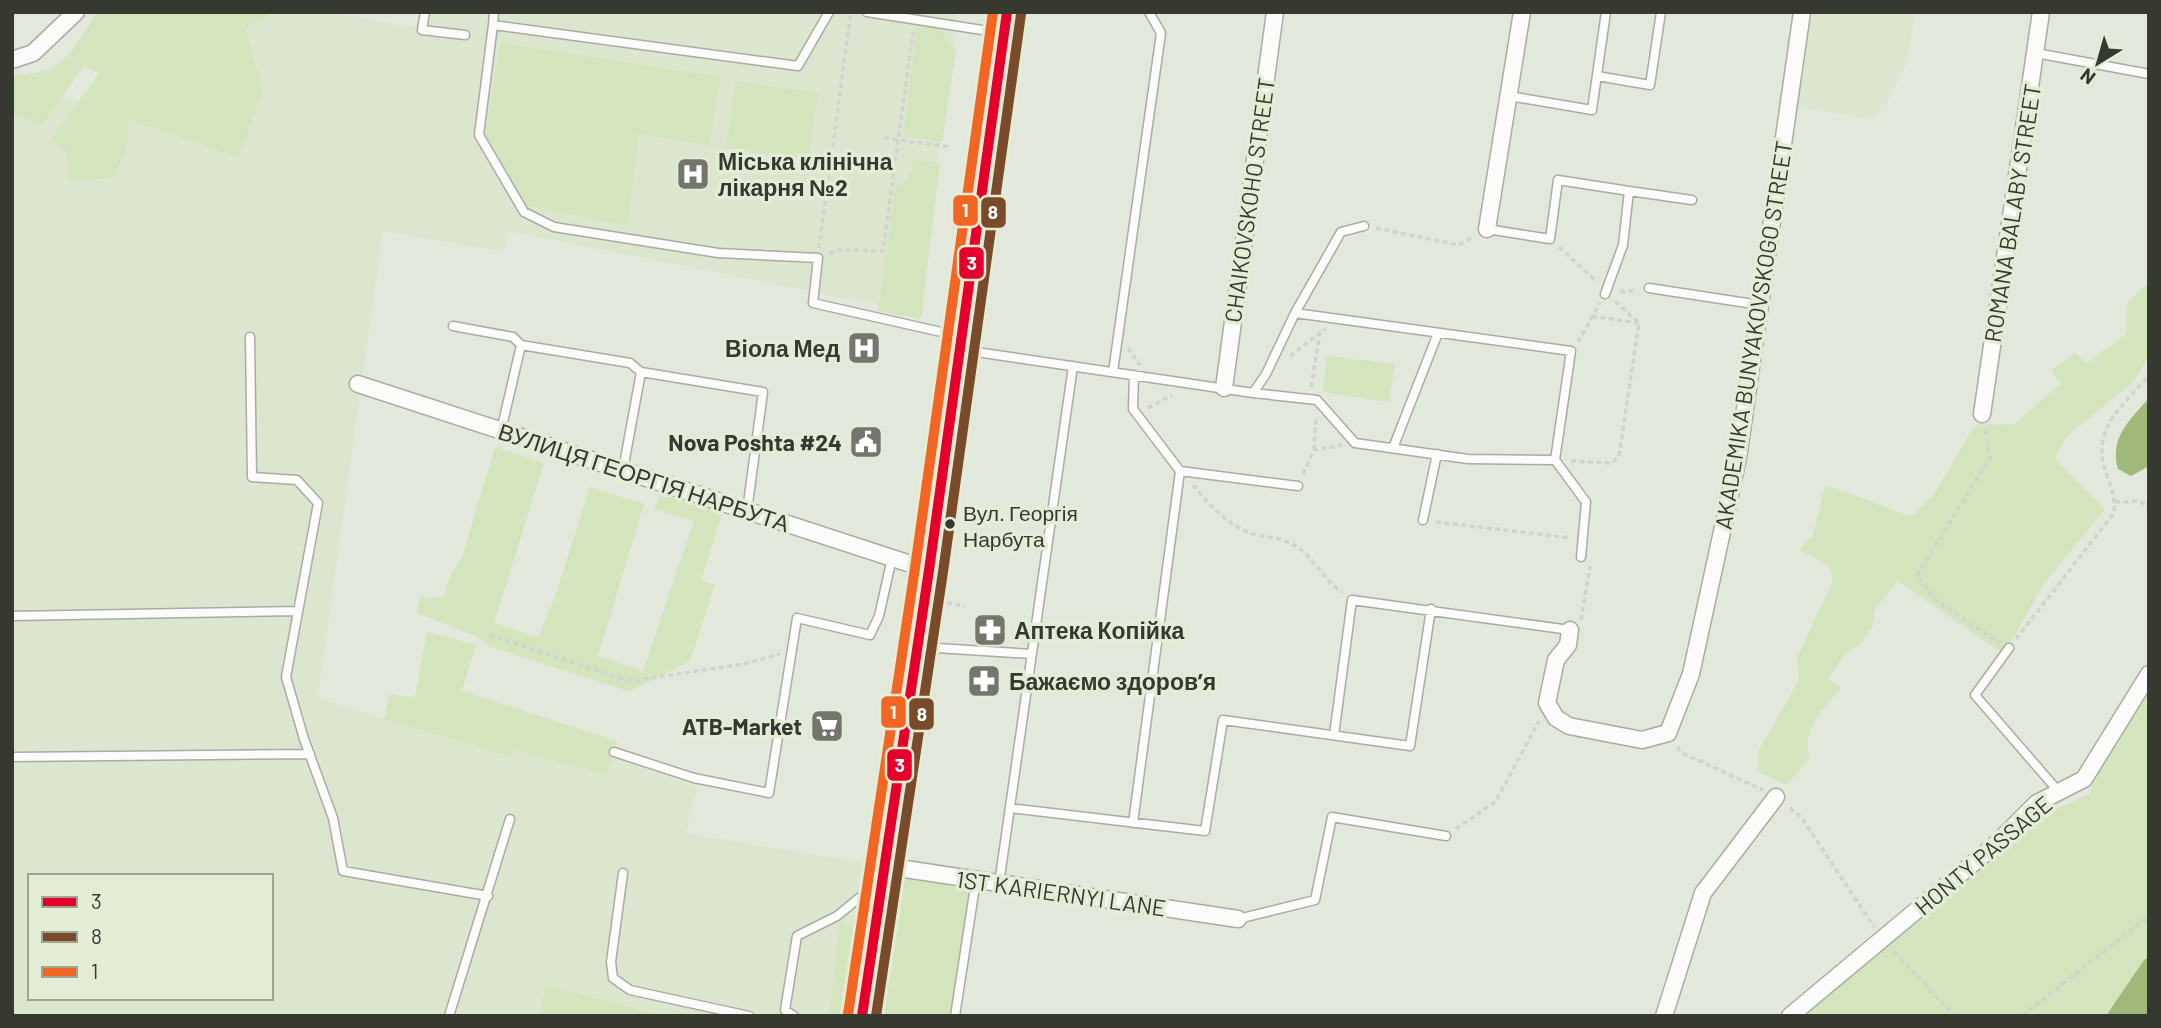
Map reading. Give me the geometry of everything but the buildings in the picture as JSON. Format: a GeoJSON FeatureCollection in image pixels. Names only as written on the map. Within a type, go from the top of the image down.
{"type":"FeatureCollection","features":[{"type":"Feature","properties":{"kind":"main road"},"geometry":{"type":"LineString","coordinates":[[862,1016],[918,647],[1005,23]]}},
{"type":"Feature","properties":{"kind":"street"},"geometry":{"type":"LineString","coordinates":[[12,60],[33,53],[76,12]]}},
{"type":"Feature","properties":{"kind":"street","name":"CHAIKOVSKOHO STREET"},"geometry":{"type":"LineString","coordinates":[[1224,388],[1275,12]]}},
{"type":"Feature","properties":{"kind":"street"},"geometry":{"type":"LineString","coordinates":[[1487,229],[1522,12]]}},
{"type":"Feature","properties":{"kind":"street","name":"AKADEMIKA BUNYAKOVSKOGO STREET"},"geometry":{"type":"LineString","coordinates":[[1552,712],[1569,726],[1642,740],[1668,733],[1675,722],[1691,674],[1738,458],[1802,12]]}},
{"type":"Feature","properties":{"kind":"street","name":"ROMANA BALABY STREET"},"geometry":{"type":"LineString","coordinates":[[1982,414],[2040,12]]}},
{"type":"Feature","properties":{"kind":"street","name":"ВУЛИЦЯ ГЕОРГІЯ НАРБУТА"},"geometry":{"type":"LineString","coordinates":[[358,384],[929,570]]}},
{"type":"Feature","properties":{"kind":"street"},"geometry":{"type":"LineString","coordinates":[[1552,712],[1547,703],[1556,660],[1568,645],[1570,630]]}},
{"type":"Feature","properties":{"kind":"street","name":"HONTY PASSAGE"},"geometry":{"type":"LineString","coordinates":[[1790,1016],[1996,844],[2037,803],[2084,779],[2149,674]]}},
{"type":"Feature","properties":{"kind":"street"},"geometry":{"type":"LineString","coordinates":[[1664,1016],[1703,893],[1776,797]]}},
{"type":"Feature","properties":{"kind":"street","name":"1ST KARIERNYI LANE"},"geometry":{"type":"LineString","coordinates":[[884,872],[976,880],[1238,919]]}},
{"type":"Feature","properties":{"kind":"lane"},"geometry":{"type":"LineString","coordinates":[[425,12],[422,30],[465,35]]}},
{"type":"Feature","properties":{"kind":"lane"},"geometry":{"type":"LineString","coordinates":[[494,12],[479,135],[524,212],[554,227],[718,253],[818,258],[813,303],[961,343],[1073,366],[1313,400],[1355,443],[1468,459],[1556,460]]}},
{"type":"Feature","properties":{"kind":"lane"},"geometry":{"type":"LineString","coordinates":[[493,25],[798,66],[829,12]]}},
{"type":"Feature","properties":{"kind":"lane"},"geometry":{"type":"LineString","coordinates":[[867,12],[915,20],[1005,23]]}},
{"type":"Feature","properties":{"kind":"lane"},"geometry":{"type":"LineString","coordinates":[[1113,372],[1161,33],[1149,12]]}},
{"type":"Feature","properties":{"kind":"lane"},"geometry":{"type":"LineString","coordinates":[[1509,96],[1592,110],[1606,12]]}},
{"type":"Feature","properties":{"kind":"lane"},"geometry":{"type":"LineString","coordinates":[[1597,76],[1650,85],[1661,12]]}},
{"type":"Feature","properties":{"kind":"lane"},"geometry":{"type":"LineString","coordinates":[[2036,53],[2149,74]]}},
{"type":"Feature","properties":{"kind":"lane"},"geometry":{"type":"LineString","coordinates":[[1487,229],[1550,239],[1558,180],[1692,201]]}},
{"type":"Feature","properties":{"kind":"lane"},"geometry":{"type":"LineString","coordinates":[[1605,294],[1623,245],[1629,191]]}},
{"type":"Feature","properties":{"kind":"lane"},"geometry":{"type":"LineString","coordinates":[[1253,393],[1266,374],[1295,313],[1340,232],[1364,226]]}},
{"type":"Feature","properties":{"kind":"lane"},"geometry":{"type":"LineString","coordinates":[[1649,288],[1760,305]]}},
{"type":"Feature","properties":{"kind":"lane"},"geometry":{"type":"LineString","coordinates":[[1295,313],[1571,351],[1556,460],[1586,502],[1581,557]]}},
{"type":"Feature","properties":{"kind":"lane"},"geometry":{"type":"LineString","coordinates":[[453,326],[513,337],[521,345],[629,363],[641,372],[763,392],[747,511]]}},
{"type":"Feature","properties":{"kind":"lane"},"geometry":{"type":"LineString","coordinates":[[1393,449],[1438,333]]}},
{"type":"Feature","properties":{"kind":"lane"},"geometry":{"type":"LineString","coordinates":[[250,337],[252,477],[297,480],[318,503],[286,677],[334,818],[343,871],[488,896]]}},
{"type":"Feature","properties":{"kind":"lane"},"geometry":{"type":"LineString","coordinates":[[501,431],[521,345]]}},
{"type":"Feature","properties":{"kind":"lane"},"geometry":{"type":"LineString","coordinates":[[999,884],[1073,366]]}},
{"type":"Feature","properties":{"kind":"lane"},"geometry":{"type":"LineString","coordinates":[[623,470],[641,372]]}},
{"type":"Feature","properties":{"kind":"lane"},"geometry":{"type":"LineString","coordinates":[[1133,822],[1180,471],[1133,409],[1134,375]]}},
{"type":"Feature","properties":{"kind":"lane"},"geometry":{"type":"LineString","coordinates":[[1423,520],[1437,454]]}},
{"type":"Feature","properties":{"kind":"lane"},"geometry":{"type":"LineString","coordinates":[[1180,471],[1298,486]]}},
{"type":"Feature","properties":{"kind":"lane"},"geometry":{"type":"LineString","coordinates":[[614,752],[694,778],[769,793],[797,618],[870,635],[879,616],[892,558]]}},
{"type":"Feature","properties":{"kind":"lane"},"geometry":{"type":"LineString","coordinates":[[1334,735],[1352,600],[1570,630]]}},
{"type":"Feature","properties":{"kind":"lane"},"geometry":{"type":"LineString","coordinates":[[1010,808],[1205,831],[1223,720],[1410,746],[1431,609]]}},
{"type":"Feature","properties":{"kind":"lane"},"geometry":{"type":"LineString","coordinates":[[12,615],[298,611]]}},
{"type":"Feature","properties":{"kind":"lane"},"geometry":{"type":"LineString","coordinates":[[918,647],[1032,654]]}},
{"type":"Feature","properties":{"kind":"lane"},"geometry":{"type":"LineString","coordinates":[[2008,648],[1975,695],[2059,792]]}},
{"type":"Feature","properties":{"kind":"lane"},"geometry":{"type":"LineString","coordinates":[[12,757],[310,754]]}},
{"type":"Feature","properties":{"kind":"lane"},"geometry":{"type":"LineString","coordinates":[[1238,919],[1315,900],[1332,817],[1446,836]]}},
{"type":"Feature","properties":{"kind":"lane"},"geometry":{"type":"LineString","coordinates":[[449,1016],[510,819]]}},
{"type":"Feature","properties":{"kind":"lane"},"geometry":{"type":"LineString","coordinates":[[794,1016],[785,1010],[796,936],[837,916],[884,872]]}},
{"type":"Feature","properties":{"kind":"lane"},"geometry":{"type":"LineString","coordinates":[[623,873],[611,962],[613,978],[630,990],[749,1016]]}},
{"type":"Feature","properties":{"kind":"lane"},"geometry":{"type":"LineString","coordinates":[[955,1016],[976,880]]}},
{"type":"Feature","properties":{"kind":"path"},"geometry":{"type":"LineString","coordinates":[[851,12],[818,258],[839,250],[883,251],[915,20]]}},
{"type":"Feature","properties":{"kind":"path"},"geometry":{"type":"LineString","coordinates":[[884,138],[950,147]]}},
{"type":"Feature","properties":{"kind":"path"},"geometry":{"type":"LineString","coordinates":[[1364,226],[1459,245],[1487,229]]}},
{"type":"Feature","properties":{"kind":"path"},"geometry":{"type":"LineString","coordinates":[[1550,239],[1592,275],[1605,294],[1624,306],[1639,323],[1619,456],[1612,463],[1556,460]]}},
{"type":"Feature","properties":{"kind":"path"},"geometry":{"type":"LineString","coordinates":[[1605,294],[1649,288]]}},
{"type":"Feature","properties":{"kind":"path"},"geometry":{"type":"LineString","coordinates":[[1571,351],[1589,326],[1605,294]]}},
{"type":"Feature","properties":{"kind":"path"},"geometry":{"type":"LineString","coordinates":[[1592,316],[1639,323]]}},
{"type":"Feature","properties":{"kind":"path"},"geometry":{"type":"LineString","coordinates":[[1266,374],[1338,319]]}},
{"type":"Feature","properties":{"kind":"path"},"geometry":{"type":"LineString","coordinates":[[1298,486],[1314,450],[1313,400],[1320,333]]}},
{"type":"Feature","properties":{"kind":"path"},"geometry":{"type":"LineString","coordinates":[[1119,335],[1149,377]]}},
{"type":"Feature","properties":{"kind":"path"},"geometry":{"type":"LineString","coordinates":[[1982,414],[1990,458],[1917,575],[1935,600],[2008,648],[2114,513],[2115,502],[2099,453],[2102,435],[2116,413],[2149,376]]}},
{"type":"Feature","properties":{"kind":"path"},"geometry":{"type":"LineString","coordinates":[[1137,414],[1192,383]]}},
{"type":"Feature","properties":{"kind":"path"},"geometry":{"type":"LineString","coordinates":[[1314,450],[1355,443]]}},
{"type":"Feature","properties":{"kind":"path"},"geometry":{"type":"LineString","coordinates":[[1180,471],[1210,505],[1231,522],[1249,533],[1291,543],[1311,558],[1331,585],[1352,600]]}},
{"type":"Feature","properties":{"kind":"path"},"geometry":{"type":"LineString","coordinates":[[2115,502],[2140,501],[2149,508]]}},
{"type":"Feature","properties":{"kind":"path"},"geometry":{"type":"LineString","coordinates":[[1423,520],[1584,540]]}},
{"type":"Feature","properties":{"kind":"path"},"geometry":{"type":"LineString","coordinates":[[1570,630],[1583,618],[1590,567],[1581,557]]}},
{"type":"Feature","properties":{"kind":"path"},"geometry":{"type":"LineString","coordinates":[[489,635],[631,681],[744,664],[792,651]]}},
{"type":"Feature","properties":{"kind":"path"},"geometry":{"type":"LineString","coordinates":[[1446,836],[1496,801],[1538,721],[1552,712]]}},
{"type":"Feature","properties":{"kind":"path"},"geometry":{"type":"LineString","coordinates":[[1682,754],[1776,797],[1801,817],[1882,939],[1955,1016]]}},
{"type":"Feature","properties":{"kind":"path"},"geometry":{"type":"LineString","coordinates":[[2022,1016],[2149,916]]}},
{"type":"Feature","properties":{"kind":"shaded area"},"geometry":{"type":"Polygon","coordinates":[[[98,12],[276,12],[246,29],[263,91],[238,158],[129,120],[126,150],[113,178],[69,181],[66,151],[51,140],[99,73],[84,66],[42,125],[12,113],[12,75],[30,74],[56,65],[73,49],[98,12]]]}},
{"type":"Feature","properties":{"kind":"shaded area"},"geometry":{"type":"Polygon","coordinates":[[[276,12],[332,12],[415,28],[419,12],[959,12],[915,312],[509,231],[504,252],[383,231],[318,698],[512,757],[524,729],[697,786],[686,833],[866,863],[845,1016],[702,1016],[664,1006],[696,1016],[12,1016],[12,79],[238,158],[263,91],[246,29],[276,12]]]}},
{"type":"Feature","properties":{"kind":"shaded area"},"geometry":{"type":"Polygon","coordinates":[[[1808,12],[1915,12],[1908,60],[1888,100],[1872,116],[1874,119],[1792,106],[1808,12]]]}},
{"type":"Feature","properties":{"kind":"shaded area"},"geometry":{"type":"Polygon","coordinates":[[[917,25],[939,28],[956,51],[942,142],[903,136],[917,25]]]}},
{"type":"Feature","properties":{"kind":"shaded area"},"geometry":{"type":"Polygon","coordinates":[[[501,43],[720,77],[709,145],[638,134],[628,226],[526,205],[486,135],[501,43]]]}},
{"type":"Feature","properties":{"kind":"shaded area"},"geometry":{"type":"Polygon","coordinates":[[[736,81],[818,93],[808,159],[726,148],[736,81]]]}},
{"type":"Feature","properties":{"kind":"shaded area"},"geometry":{"type":"Polygon","coordinates":[[[915,160],[940,163],[921,319],[878,311],[896,184],[904,185],[915,160]]]}},
{"type":"Feature","properties":{"kind":"shaded area"},"geometry":{"type":"Polygon","coordinates":[[[2149,282],[2149,356],[2134,381],[2066,437],[2055,459],[2105,509],[2045,582],[2004,654],[1898,581],[1875,609],[1872,628],[1860,645],[1847,652],[1828,678],[1841,688],[1811,729],[1808,738],[1810,758],[1787,785],[1759,772],[1758,752],[1799,680],[1797,658],[1833,581],[1830,566],[1799,550],[1813,535],[1825,486],[1912,516],[1934,494],[1975,425],[2015,424],[2061,383],[2051,371],[2075,353],[2087,363],[2126,334],[2127,303],[2149,282]]]}},
{"type":"Feature","properties":{"kind":"shaded area"},"geometry":{"type":"Polygon","coordinates":[[[1327,356],[1395,364],[1389,402],[1323,392],[1327,356]]]}},
{"type":"Feature","properties":{"kind":"shaded area"},"geometry":{"type":"Polygon","coordinates":[[[2149,398],[2149,466],[2131,476],[2118,469],[2116,448],[2123,430],[2149,398]]]}},
{"type":"Feature","properties":{"kind":"shaded area"},"geometry":{"type":"Polygon","coordinates":[[[495,447],[544,463],[494,623],[538,637],[555,597],[590,487],[644,504],[598,656],[643,671],[694,521],[654,509],[661,493],[723,512],[701,580],[715,585],[690,661],[629,691],[490,647],[475,636],[417,613],[420,597],[443,598],[450,576],[462,557],[495,447]]]}},
{"type":"Feature","properties":{"kind":"shaded area"},"geometry":{"type":"Polygon","coordinates":[[[427,632],[476,645],[462,691],[617,741],[606,775],[515,750],[512,757],[384,719],[390,694],[415,697],[427,632]]]}},
{"type":"Feature","properties":{"kind":"shaded area"},"geometry":{"type":"Polygon","coordinates":[[[2149,674],[2149,957],[2106,1016],[1800,1016],[2027,823],[2091,793],[2098,756],[2149,674]]]}},
{"type":"Feature","properties":{"kind":"shaded area"},"geometry":{"type":"Polygon","coordinates":[[[905,877],[971,887],[951,1016],[884,1016],[905,877]]]}},
{"type":"Feature","properties":{"kind":"shaded area"},"geometry":{"type":"Polygon","coordinates":[[[840,921],[857,932],[845,1016],[829,1016],[840,921]]]}},
{"type":"Feature","properties":{"kind":"shaded area"},"geometry":{"type":"Polygon","coordinates":[[[2149,957],[2149,1016],[2106,1016],[2144,960],[2149,957]]]}},
{"type":"Feature","properties":{"kind":"shaded area"},"geometry":{"type":"Polygon","coordinates":[[[546,985],[664,1016],[539,1016],[546,985]]]}},
{"type":"Feature","properties":{"kind":"transit line","name":"1"},"geometry":{"type":"LineString","coordinates":[[848,1014],[915,568],[993,12]]}},
{"type":"Feature","properties":{"kind":"transit line","name":"3"},"geometry":{"type":"LineString","coordinates":[[862,1016],[929,570],[1007,12]]}},
{"type":"Feature","properties":{"kind":"transit line","name":"8"},"geometry":{"type":"LineString","coordinates":[[876,1016],[943,572],[1021,14]]}},
{"type":"Feature","properties":{"kind":"place","name":"Міська клінічна лікарня №2"},"geometry":{"type":"Point","coordinates":[693,174]}},
{"type":"Feature","properties":{"kind":"place","name":"Віола Мед"},"geometry":{"type":"Point","coordinates":[864,348]}},
{"type":"Feature","properties":{"kind":"place","name":"Nova Poshta #24"},"geometry":{"type":"Point","coordinates":[866,442]}},
{"type":"Feature","properties":{"kind":"place","name":"Вул. Георгія Нарбута"},"geometry":{"type":"Point","coordinates":[950,524]}},
{"type":"Feature","properties":{"kind":"place","name":"Аптека Копійка"},"geometry":{"type":"Point","coordinates":[990,630]}},
{"type":"Feature","properties":{"kind":"place","name":"Бажаємо здоров’я"},"geometry":{"type":"Point","coordinates":[984,681]}},
{"type":"Feature","properties":{"kind":"place","name":"ATB-Market"},"geometry":{"type":"Point","coordinates":[827,726]}}]}
